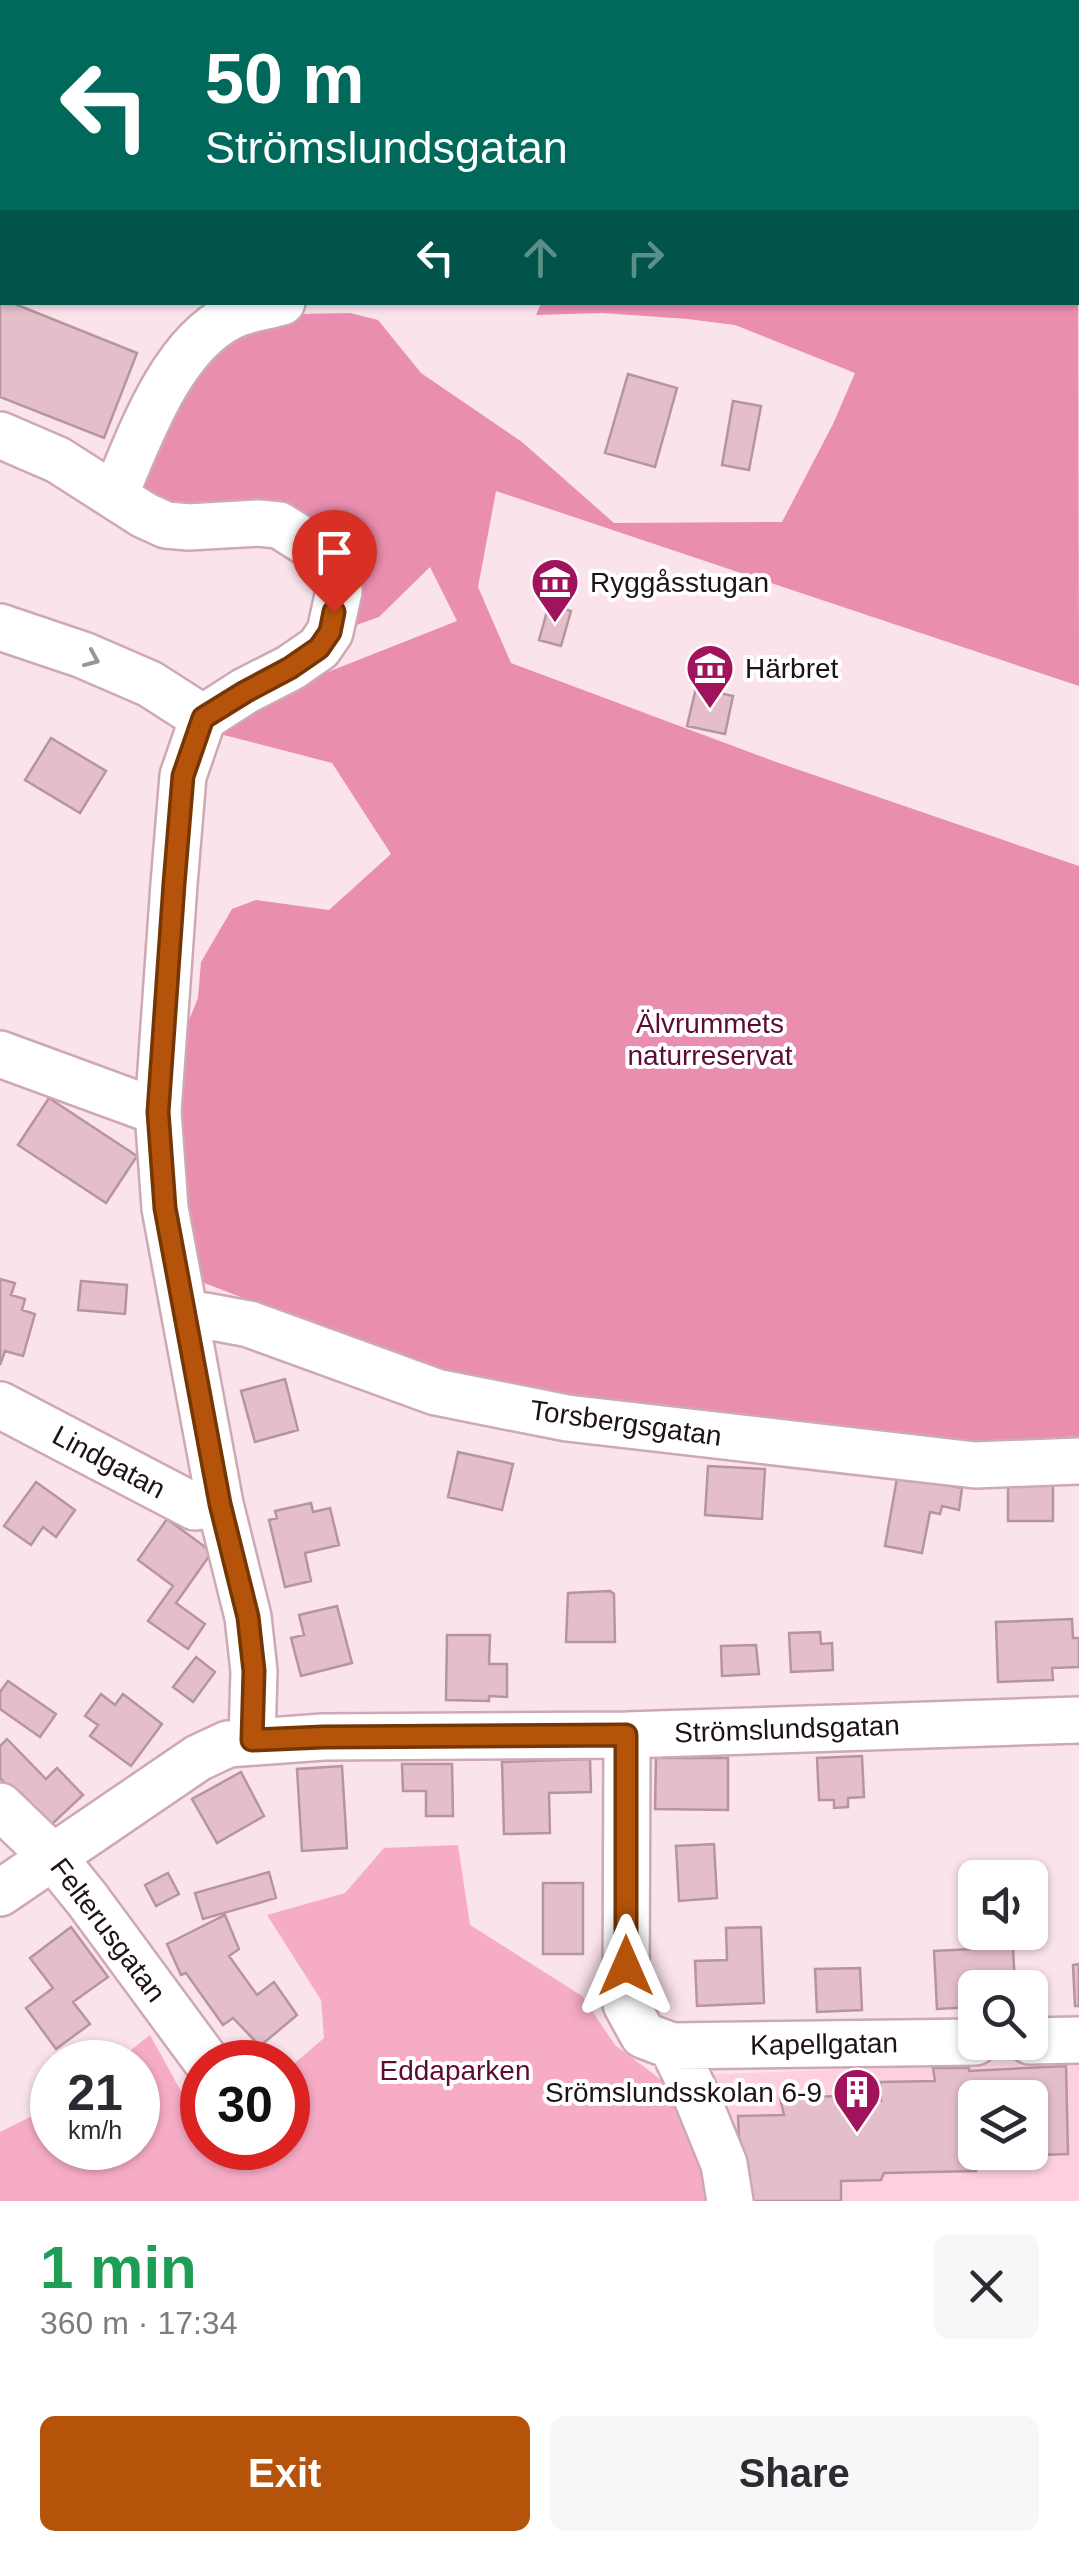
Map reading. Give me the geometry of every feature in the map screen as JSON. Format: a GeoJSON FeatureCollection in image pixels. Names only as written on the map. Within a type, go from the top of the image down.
{"type":"FeatureCollection","features":[{"type":"Feature","properties":{"kind":"street"},"geometry":{"type":"LineString","coordinates":[[115,494],[184,356],[205,334],[232,315],[270,305]]}},
{"type":"Feature","properties":{"kind":"street"},"geometry":{"type":"LineString","coordinates":[[0,435],[58,460],[166,525],[279,525],[314,547],[331,565],[339,591],[330,632],[319,648],[203,718],[183,776],[158,1112],[165,1208],[220,1504],[248,1617],[254,1671],[252,1740]]}},
{"type":"Feature","properties":{"kind":"street"},"geometry":{"type":"LineString","coordinates":[[0,626],[150,684],[203,718]]}},
{"type":"Feature","properties":{"kind":"street"},"geometry":{"type":"LineString","coordinates":[[0,1054],[158,1112]]}},
{"type":"Feature","properties":{"kind":"street","name":"Torsbergsgatan"},"geometry":{"type":"LineString","coordinates":[[186,1318],[206,1316],[248,1324],[436,1392],[567,1418],[975,1465],[1079,1461]]}},
{"type":"Feature","properties":{"kind":"street","name":"Lindgatan"},"geometry":{"type":"LineString","coordinates":[[0,1405],[194,1507],[220,1504]]}},
{"type":"Feature","properties":{"kind":"street","name":"Strömslundsgatan"},"geometry":{"type":"LineString","coordinates":[[0,1893],[198,1758],[228,1744],[252,1740],[626,1735],[1079,1720]]}},
{"type":"Feature","properties":{"kind":"street"},"geometry":{"type":"LineString","coordinates":[[626,1735],[626,2004],[643,2035],[672,2046],[724,2164],[730,2201]]}},
{"type":"Feature","properties":{"kind":"street","name":"Felterusgatan"},"geometry":{"type":"LineString","coordinates":[[0,1806],[53,1856],[190,2040]]}},
{"type":"Feature","properties":{"kind":"street"},"geometry":{"type":"LineString","coordinates":[[1048,2041],[1079,2040]]}},
{"type":"Feature","properties":{"kind":"street","name":"Kapellgatan"},"geometry":{"type":"LineString","coordinates":[[672,2046],[958,2042]]}},
{"type":"Feature","properties":{"kind":"shaded area"},"geometry":{"type":"Polygon","coordinates":[[[1079,2060],[1079,2201],[714,2201],[672,2076],[1079,2060]]]}},
{"type":"Feature","properties":{"kind":"green space","name":"Älvrummets naturreservat"},"geometry":{"type":"Polygon","coordinates":[[[540,305],[1078,305],[1079,686],[496,491],[478,587],[511,663],[776,762],[1079,866],[1079,1436],[968,1443],[560,1397],[457,1381],[184,1275],[178,1047],[198,998],[201,962],[232,909],[256,900],[329,910],[391,854],[332,763],[212,732],[267,696],[457,621],[430,567],[379,617],[337,632],[343,576],[133,490],[159,426],[221,343],[300,314],[350,313],[378,320],[421,373],[522,442],[614,523],[782,522],[855,373],[735,325],[602,313],[536,315],[540,305]]]}},
{"type":"Feature","properties":{"kind":"green space","name":"Eddaparken"},"geometry":{"type":"Polygon","coordinates":[[[458,1845],[470,1925],[582,1996],[615,2045],[668,2085],[709,2167],[714,2201],[0,2201],[0,2132],[30,2117],[30,2170],[160,2170],[160,2053],[180,2089],[180,2170],[310,2170],[310,2050],[324,2038],[321,2000],[267,1915],[345,1893],[384,1848],[458,1845]]]}},
{"type":"Feature","properties":{"kind":"building"},"geometry":{"type":"Polygon","coordinates":[[[0,305],[17,305],[137,353],[104,438],[0,397],[0,305]]]}},
{"type":"Feature","properties":{"kind":"building"},"geometry":{"type":"Polygon","coordinates":[[[628,374],[677,388],[655,467],[605,453],[628,374]]]}},
{"type":"Feature","properties":{"kind":"building"},"geometry":{"type":"Polygon","coordinates":[[[733,401],[761,406],[749,470],[722,465],[733,401]]]}},
{"type":"Feature","properties":{"kind":"building","name":"Ryggåsstugan"},"geometry":{"type":"Polygon","coordinates":[[[549,604],[571,611],[561,646],[539,640],[549,604]]]}},
{"type":"Feature","properties":{"kind":"building","name":"Härbret"},"geometry":{"type":"Polygon","coordinates":[[[696,688],[733,696],[725,734],[687,726],[696,688]]]}},
{"type":"Feature","properties":{"kind":"building"},"geometry":{"type":"Polygon","coordinates":[[[51,738],[106,771],[80,813],[25,780],[51,738]]]}},
{"type":"Feature","properties":{"kind":"building"},"geometry":{"type":"Polygon","coordinates":[[[49,1098],[137,1156],[106,1203],[18,1145],[49,1098]]]}},
{"type":"Feature","properties":{"kind":"building"},"geometry":{"type":"Polygon","coordinates":[[[0,1279],[15,1283],[11,1295],[25,1299],[22,1310],[35,1314],[23,1356],[5,1351],[0,1365],[0,1279]]]}},
{"type":"Feature","properties":{"kind":"building"},"geometry":{"type":"Polygon","coordinates":[[[81,1281],[127,1285],[125,1314],[78,1310],[81,1281]]]}},
{"type":"Feature","properties":{"kind":"building"},"geometry":{"type":"Polygon","coordinates":[[[285,1379],[298,1430],[255,1442],[241,1391],[285,1379]]]}},
{"type":"Feature","properties":{"kind":"building"},"geometry":{"type":"Polygon","coordinates":[[[458,1452],[513,1464],[502,1510],[448,1497],[458,1452]]]}},
{"type":"Feature","properties":{"kind":"building"},"geometry":{"type":"Polygon","coordinates":[[[708,1466],[765,1469],[762,1519],[705,1515],[708,1466]]]}},
{"type":"Feature","properties":{"kind":"building"},"geometry":{"type":"Polygon","coordinates":[[[899,1467],[947,1476],[945,1485],[962,1488],[959,1510],[942,1506],[940,1514],[930,1512],[922,1553],[885,1546],[899,1467]]]}},
{"type":"Feature","properties":{"kind":"building"},"geometry":{"type":"Polygon","coordinates":[[[1008,1478],[1053,1478],[1053,1521],[1008,1521],[1008,1478]]]}},
{"type":"Feature","properties":{"kind":"building"},"geometry":{"type":"Polygon","coordinates":[[[36,1482],[75,1510],[56,1537],[43,1527],[31,1545],[4,1526],[36,1482]]]}},
{"type":"Feature","properties":{"kind":"building"},"geometry":{"type":"Polygon","coordinates":[[[311,1503],[313,1512],[330,1508],[339,1545],[305,1553],[311,1581],[285,1587],[269,1520],[277,1518],[275,1511],[311,1503]]]}},
{"type":"Feature","properties":{"kind":"building"},"geometry":{"type":"Polygon","coordinates":[[[167,1519],[212,1552],[176,1603],[205,1624],[188,1649],[148,1621],[173,1586],[138,1560],[167,1519]]]}},
{"type":"Feature","properties":{"kind":"building"},"geometry":{"type":"Polygon","coordinates":[[[568,1593],[614,1594],[615,1642],[566,1642],[568,1593]]]}},
{"type":"Feature","properties":{"kind":"building"},"geometry":{"type":"Polygon","coordinates":[[[337,1606],[352,1663],[301,1676],[291,1638],[304,1635],[299,1615],[337,1606]]]}},
{"type":"Feature","properties":{"kind":"building"},"geometry":{"type":"Polygon","coordinates":[[[1072,1619],[1073,1638],[1079,1638],[1079,1667],[1052,1668],[1053,1680],[998,1682],[996,1622],[1072,1619]]]}},
{"type":"Feature","properties":{"kind":"building"},"geometry":{"type":"Polygon","coordinates":[[[820,1632],[821,1644],[832,1643],[833,1670],[791,1672],[789,1633],[820,1632]]]}},
{"type":"Feature","properties":{"kind":"building"},"geometry":{"type":"Polygon","coordinates":[[[447,1635],[490,1635],[489,1664],[507,1664],[507,1697],[489,1696],[489,1701],[446,1700],[447,1635]]]}},
{"type":"Feature","properties":{"kind":"building"},"geometry":{"type":"Polygon","coordinates":[[[756,1645],[759,1674],[722,1676],[721,1646],[756,1645]]]}},
{"type":"Feature","properties":{"kind":"building"},"geometry":{"type":"Polygon","coordinates":[[[196,1657],[215,1672],[193,1702],[173,1687],[196,1657]]]}},
{"type":"Feature","properties":{"kind":"building"},"geometry":{"type":"Polygon","coordinates":[[[8,1681],[56,1714],[40,1737],[0,1709],[0,1692],[8,1681]]]}},
{"type":"Feature","properties":{"kind":"building"},"geometry":{"type":"Polygon","coordinates":[[[101,1694],[115,1705],[123,1694],[162,1724],[131,1766],[90,1736],[98,1725],[85,1716],[101,1694]]]}},
{"type":"Feature","properties":{"kind":"building"},"geometry":{"type":"Polygon","coordinates":[[[7,1739],[46,1779],[57,1768],[83,1795],[51,1825],[21,1793],[16,1795],[0,1778],[0,1746],[7,1739]]]}},
{"type":"Feature","properties":{"kind":"building"},"geometry":{"type":"Polygon","coordinates":[[[862,1756],[864,1797],[848,1798],[848,1807],[834,1808],[834,1800],[819,1800],[817,1758],[862,1756]]]}},
{"type":"Feature","properties":{"kind":"building"},"geometry":{"type":"Polygon","coordinates":[[[656,1758],[728,1758],[728,1810],[655,1809],[656,1758]]]}},
{"type":"Feature","properties":{"kind":"building"},"geometry":{"type":"Polygon","coordinates":[[[590,1759],[591,1792],[549,1793],[550,1833],[504,1834],[502,1762],[590,1759]]]}},
{"type":"Feature","properties":{"kind":"building"},"geometry":{"type":"Polygon","coordinates":[[[402,1764],[452,1764],[453,1816],[426,1816],[426,1791],[403,1791],[402,1764]]]}},
{"type":"Feature","properties":{"kind":"building"},"geometry":{"type":"Polygon","coordinates":[[[342,1766],[347,1848],[302,1851],[297,1769],[342,1766]]]}},
{"type":"Feature","properties":{"kind":"building"},"geometry":{"type":"Polygon","coordinates":[[[241,1772],[264,1816],[217,1843],[192,1799],[241,1772]]]}},
{"type":"Feature","properties":{"kind":"building"},"geometry":{"type":"Polygon","coordinates":[[[714,1844],[717,1898],[679,1901],[676,1846],[714,1844]]]}},
{"type":"Feature","properties":{"kind":"building"},"geometry":{"type":"Polygon","coordinates":[[[269,1872],[276,1898],[203,1919],[195,1893],[269,1872]]]}},
{"type":"Feature","properties":{"kind":"building"},"geometry":{"type":"Polygon","coordinates":[[[168,1873],[179,1894],[156,1906],[145,1885],[168,1873]]]}},
{"type":"Feature","properties":{"kind":"building"},"geometry":{"type":"Polygon","coordinates":[[[543,1883],[583,1883],[583,1954],[543,1954],[543,1883]]]}},
{"type":"Feature","properties":{"kind":"building"},"geometry":{"type":"Polygon","coordinates":[[[225,1915],[239,1949],[229,1956],[257,1995],[274,1982],[297,2015],[267,2040],[254,2040],[233,2018],[223,2025],[186,1973],[181,1975],[167,1944],[225,1915]]]}},
{"type":"Feature","properties":{"kind":"building"},"geometry":{"type":"Polygon","coordinates":[[[71,1927],[108,1977],[73,2002],[90,2024],[68,2040],[49,2040],[26,2008],[53,1988],[30,1958],[71,1927]]]}},
{"type":"Feature","properties":{"kind":"building"},"geometry":{"type":"Polygon","coordinates":[[[761,1927],[764,2003],[697,2006],[695,1961],[727,1960],[726,1928],[761,1927]]]}},
{"type":"Feature","properties":{"kind":"building"},"geometry":{"type":"Polygon","coordinates":[[[1013,1950],[1014,1970],[958,1970],[958,2008],[937,2009],[934,1951],[1013,1950]]]}},
{"type":"Feature","properties":{"kind":"building"},"geometry":{"type":"Polygon","coordinates":[[[1079,1964],[1079,2006],[1075,2006],[1073,1965],[1079,1964]]]}},
{"type":"Feature","properties":{"kind":"building"},"geometry":{"type":"Polygon","coordinates":[[[860,1968],[862,2010],[817,2012],[815,1969],[860,1968]]]}},
{"type":"Feature","properties":{"kind":"building","name":"Srömslundsskolan 6-9"},"geometry":{"type":"Polygon","coordinates":[[[1066,2066],[1068,2154],[1048,2155],[1048,2080],[958,2080],[958,2170],[976,2171],[884,2173],[881,2180],[841,2181],[841,2201],[742,2201],[738,2116],[784,2115],[780,2098],[873,2095],[881,2100],[880,2082],[935,2081],[933,2068],[1066,2066]]]}},
{"type":"Feature","properties":{"kind":"place","name":"Ryggåsstugan"},"geometry":{"type":"Point","coordinates":[555,624]}},
{"type":"Feature","properties":{"kind":"place","name":"Härbret"},"geometry":{"type":"Point","coordinates":[710,710]}},
{"type":"Feature","properties":{"kind":"place","name":"Srömslundsskolan 6-9"},"geometry":{"type":"Point","coordinates":[857,2134]}},
{"type":"Feature","properties":{"kind":"route"},"geometry":{"type":"LineString","coordinates":[[334,612],[330,632],[319,648],[203,718],[183,776],[174,884],[158,1112],[165,1208],[220,1504],[248,1617],[254,1671],[252,1740],[626,1735],[626,1966]]}}]}
